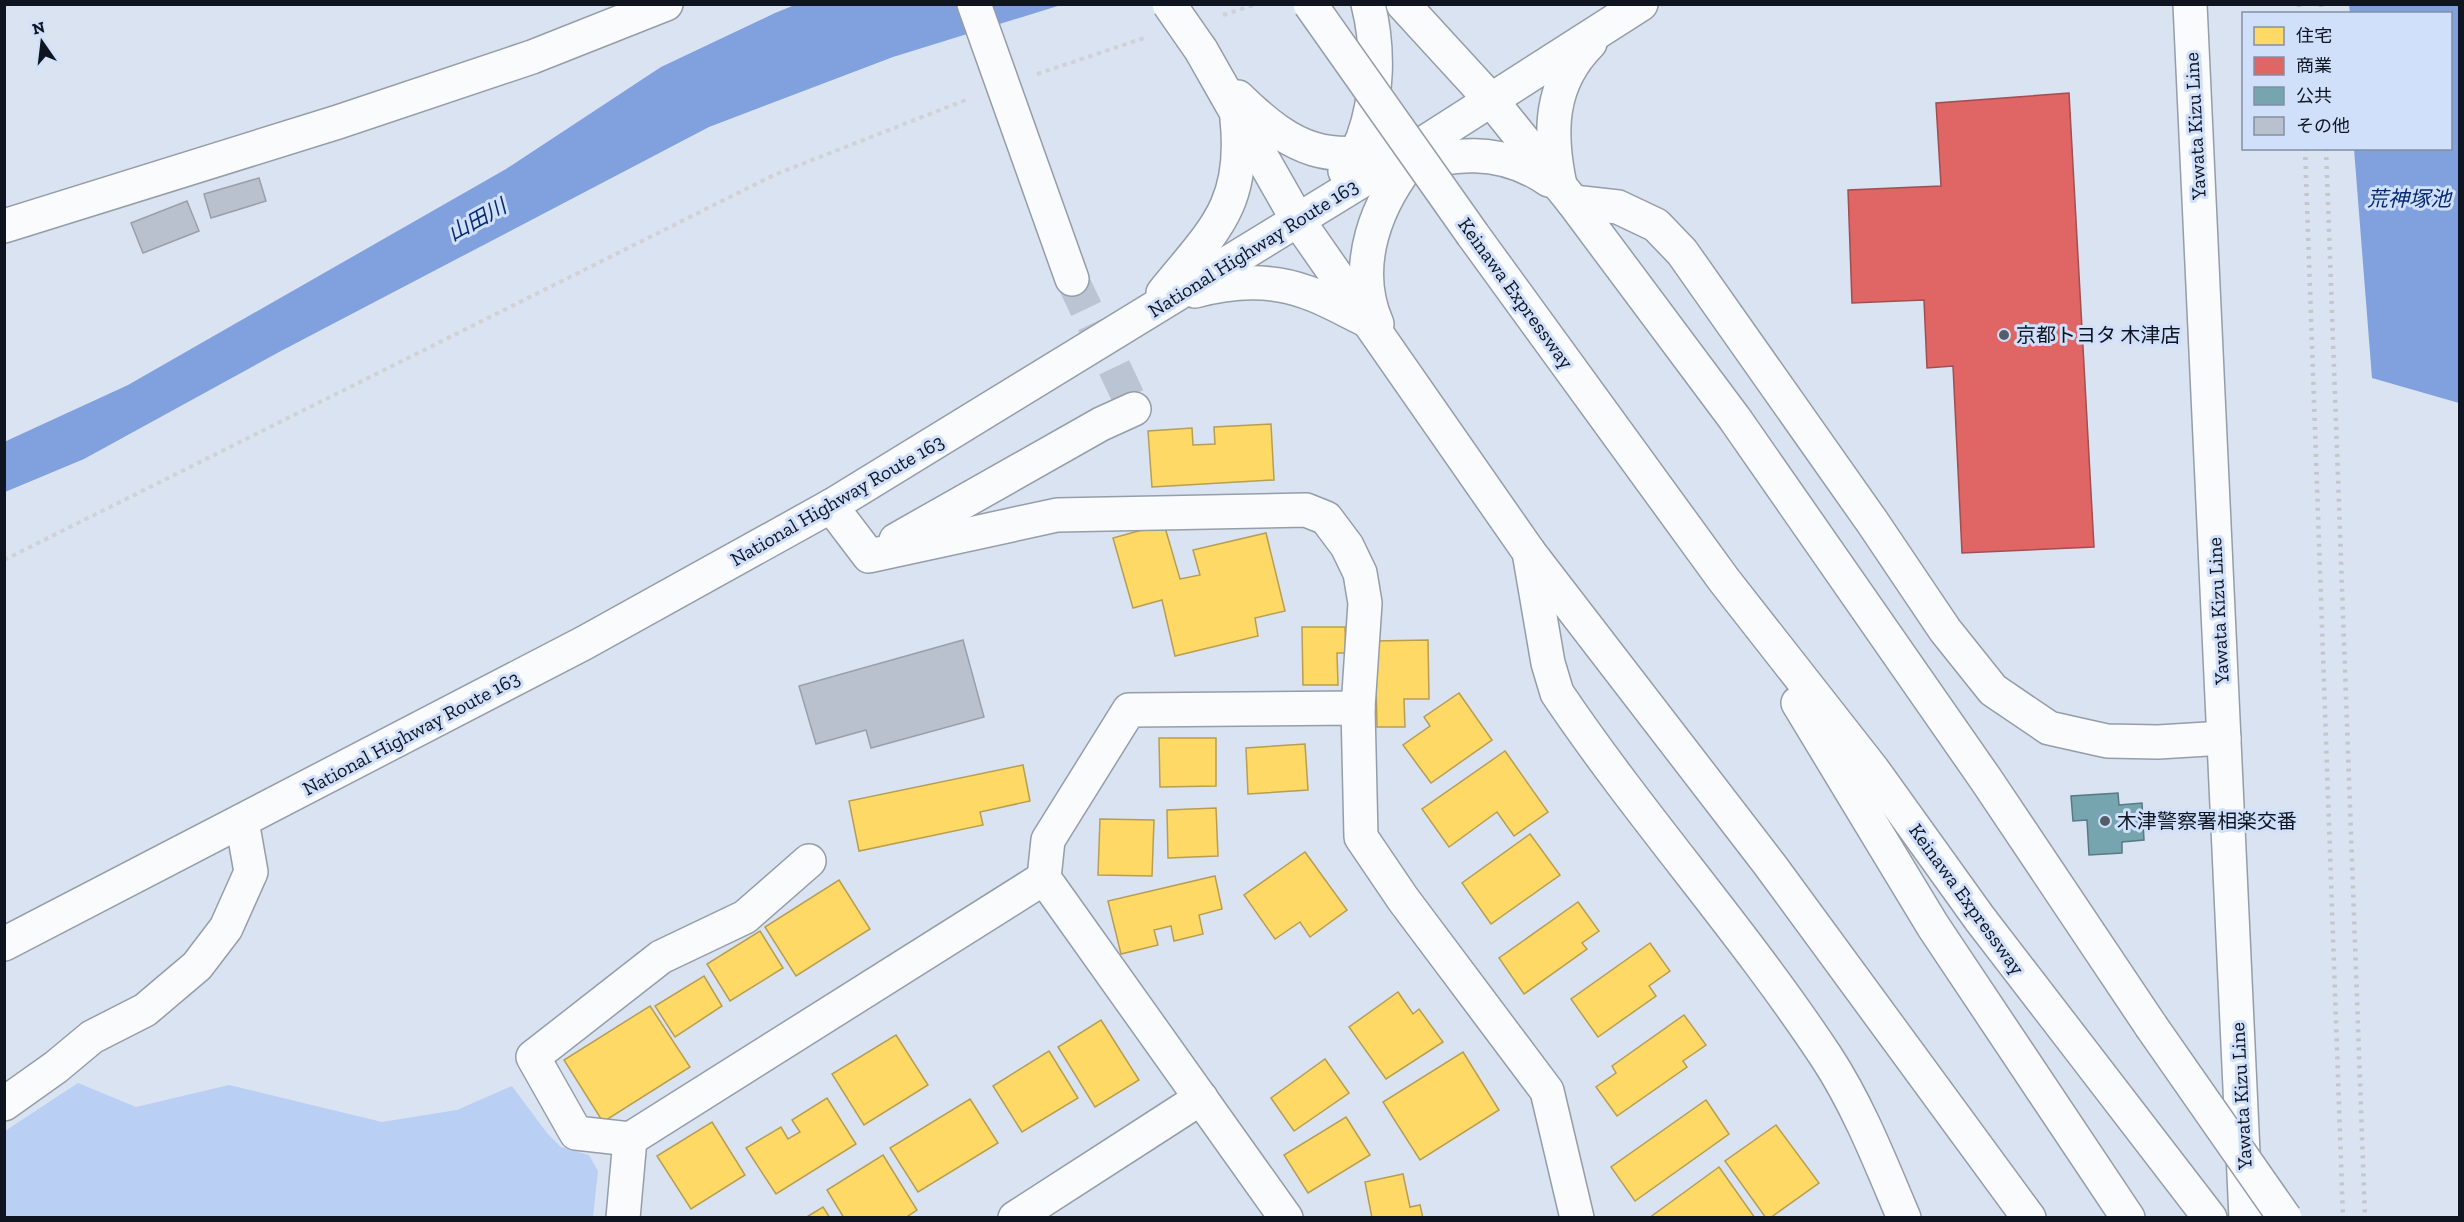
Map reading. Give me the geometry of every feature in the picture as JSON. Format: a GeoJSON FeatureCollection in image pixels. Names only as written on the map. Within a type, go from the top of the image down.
{"type":"FeatureCollection","features":[{"type":"Feature","properties":{"kind":"main road"},"geometry":{"type":"LineString","coordinates":[[4,226],[338,122],[521,61],[666,4]]}},
{"type":"Feature","properties":{"kind":"main road"},"geometry":{"type":"LineString","coordinates":[[974,4],[1072,279]]}},
{"type":"Feature","properties":{"kind":"main road"},"geometry":{"type":"LineString","coordinates":[[1169,4],[1209,63],[1297,219],[1529,552],[1770,865],[2029,1218]]}},
{"type":"Feature","properties":{"kind":"main road","name":"Keinawa Expressway"},"geometry":{"type":"LineString","coordinates":[[1310,4],[1473,235],[1724,580],[1873,770],[1980,919],[2210,1218]]}},
{"type":"Feature","properties":{"kind":"main road"},"geometry":{"type":"LineString","coordinates":[[1390,353],[1374,316],[1368,286],[1368,257],[1373,228],[1384,200],[1406,167],[1430,139],[1641,4]]}},
{"type":"Feature","properties":{"kind":"main road","name":"Yawata Kizu Line"},"geometry":{"type":"LineString","coordinates":[[2190,4],[2246,1218]]}},
{"type":"Feature","properties":{"kind":"main road"},"geometry":{"type":"LineString","coordinates":[[1404,5],[1491,100],[1567,195],[1735,419],[1987,781],[2151,1026],[2285,1218]]}},
{"type":"Feature","properties":{"kind":"main road"},"geometry":{"type":"LineString","coordinates":[[1359,167],[1362,139],[1371,108],[1375,63],[1371,15]]}},
{"type":"Feature","properties":{"kind":"main road"},"geometry":{"type":"LineString","coordinates":[[1567,195],[1553,151],[1553,123],[1558,96],[1570,71],[1586,48],[1608,25]]}},
{"type":"Feature","properties":{"kind":"main road"},"geometry":{"type":"LineString","coordinates":[[1209,63],[1257,116],[1282,135],[1307,147],[1337,155],[1359,167],[1406,167],[1465,155],[1488,155],[1522,165],[1567,195],[1618,207],[1656,225],[1682,252],[1873,523],[1945,630],[1993,690],[2049,728],[2107,741],[2158,742],[2224,738]]}},
{"type":"Feature","properties":{"kind":"main road"},"geometry":{"type":"LineString","coordinates":[[1159,305],[1218,225],[1230,202],[1240,148],[1236,112]]}},
{"type":"Feature","properties":{"kind":"main road"},"geometry":{"type":"LineString","coordinates":[[1359,167],[1374,153],[1430,139]]}},
{"type":"Feature","properties":{"kind":"main road","name":"National Highway Route 163"},"geometry":{"type":"LineString","coordinates":[[4,944],[584,643],[831,506],[1330,199],[1359,167]]}},
{"type":"Feature","properties":{"kind":"main road"},"geometry":{"type":"LineString","coordinates":[[1159,305],[1226,284],[1282,285],[1308,292],[1368,321]]}},
{"type":"Feature","properties":{"kind":"main road"},"geometry":{"type":"LineString","coordinates":[[868,556],[1101,424],[1134,409]]}},
{"type":"Feature","properties":{"kind":"main road"},"geometry":{"type":"LineString","coordinates":[[831,506],[868,556]]}},
{"type":"Feature","properties":{"kind":"main road"},"geometry":{"type":"LineString","coordinates":[[868,556],[1057,515],[1306,510],[1326,518],[1347,546],[1359,573],[1365,603],[1358,708],[1361,837],[1403,899],[1547,1090],[1577,1218]]}},
{"type":"Feature","properties":{"kind":"main road"},"geometry":{"type":"LineString","coordinates":[[1529,552],[1548,663],[1557,693],[1757,960],[1828,1060],[1871,1140],[1904,1218]]}},
{"type":"Feature","properties":{"kind":"main road","name":"Keinawa Expressway"},"geometry":{"type":"LineString","coordinates":[[1724,580],[1933,926],[2128,1218]]}},
{"type":"Feature","properties":{"kind":"main road"},"geometry":{"type":"LineString","coordinates":[[1286,1218],[1044,878],[1048,840],[1129,710],[1358,708]]}},
{"type":"Feature","properties":{"kind":"main road"},"geometry":{"type":"LineString","coordinates":[[4,1104],[56,1067],[92,1037],[145,1010],[197,966],[226,928],[251,872],[242,821]]}},
{"type":"Feature","properties":{"kind":"main road"},"geometry":{"type":"LineString","coordinates":[[808,861],[745,917],[661,957],[533,1057],[576,1133],[630,1139],[1044,878]]}},
{"type":"Feature","properties":{"kind":"main road"},"geometry":{"type":"LineString","coordinates":[[1015,1218],[1201,1098]]}},
{"type":"Feature","properties":{"kind":"main road"},"geometry":{"type":"LineString","coordinates":[[623,1218],[630,1139]]}},
{"type":"Feature","properties":{"kind":"path"},"geometry":{"type":"LineString","coordinates":[[1212,18],[1257,4]]}},
{"type":"Feature","properties":{"kind":"path"},"geometry":{"type":"LineString","coordinates":[[4,560],[774,175],[1002,86],[1155,35]]}},
{"type":"Feature","properties":{"kind":"shaded area"},"geometry":{"type":"Polygon","coordinates":[[[78,1083],[136,1107],[229,1085],[382,1122],[457,1110],[512,1086],[547,1133],[561,1147],[589,1155],[598,1171],[593,1217],[5,1217],[5,1131],[78,1083]]]}},
{"type":"Feature","properties":{"kind":"water","name":"山田川"},"geometry":{"type":"Polygon","coordinates":[[[797,4],[1061,5],[893,57],[709,127],[281,351],[84,459],[5,492],[4,442],[128,385],[506,169],[661,67],[797,4]]]}},
{"type":"Feature","properties":{"kind":"water","name":"荒神塚池"},"geometry":{"type":"Polygon","coordinates":[[[2349,5],[2459,5],[2459,403],[2372,378],[2354,150],[2452,150],[2452,12],[2350,12],[2349,5]]]}},
{"type":"Feature","properties":{"kind":"building: 住宅"},"geometry":{"type":"Polygon","coordinates":[[[1271,424],[1274,480],[1152,487],[1148,431],[1192,428],[1193,445],[1215,444],[1214,427],[1271,424]]]}},
{"type":"Feature","properties":{"kind":"building: 住宅"},"geometry":{"type":"Polygon","coordinates":[[[1164,524],[1180,579],[1200,575],[1193,550],[1266,533],[1285,611],[1255,618],[1258,636],[1175,656],[1162,600],[1133,608],[1113,538],[1164,524]]]}},
{"type":"Feature","properties":{"kind":"building: 住宅"},"geometry":{"type":"Polygon","coordinates":[[[1302,627],[1345,627],[1346,653],[1337,653],[1338,685],[1303,685],[1302,627]]]}},
{"type":"Feature","properties":{"kind":"building: 住宅"},"geometry":{"type":"Polygon","coordinates":[[[1428,640],[1429,699],[1404,699],[1405,727],[1377,727],[1375,641],[1428,640]]]}},
{"type":"Feature","properties":{"kind":"building: 住宅"},"geometry":{"type":"Polygon","coordinates":[[[1459,693],[1492,740],[1431,783],[1403,745],[1430,726],[1424,717],[1459,693]]]}},
{"type":"Feature","properties":{"kind":"building: 住宅"},"geometry":{"type":"Polygon","coordinates":[[[1159,738],[1216,738],[1216,786],[1160,787],[1159,738]]]}},
{"type":"Feature","properties":{"kind":"building: 住宅"},"geometry":{"type":"Polygon","coordinates":[[[1305,744],[1308,790],[1248,794],[1246,748],[1305,744]]]}},
{"type":"Feature","properties":{"kind":"building: 住宅"},"geometry":{"type":"Polygon","coordinates":[[[1505,751],[1548,812],[1514,836],[1497,812],[1449,847],[1422,809],[1505,751]]]}},
{"type":"Feature","properties":{"kind":"building: 住宅"},"geometry":{"type":"Polygon","coordinates":[[[1023,765],[1030,801],[980,812],[983,825],[859,851],[849,801],[1023,765]]]}},
{"type":"Feature","properties":{"kind":"building: 住宅"},"geometry":{"type":"Polygon","coordinates":[[[1216,808],[1218,856],[1168,858],[1167,810],[1216,808]]]}},
{"type":"Feature","properties":{"kind":"building: 住宅"},"geometry":{"type":"Polygon","coordinates":[[[1100,819],[1154,820],[1152,876],[1098,875],[1100,819]]]}},
{"type":"Feature","properties":{"kind":"building: 住宅"},"geometry":{"type":"Polygon","coordinates":[[[1530,834],[1560,875],[1491,924],[1462,883],[1530,834]]]}},
{"type":"Feature","properties":{"kind":"building: 住宅"},"geometry":{"type":"Polygon","coordinates":[[[1305,852],[1347,910],[1310,937],[1300,922],[1275,939],[1244,895],[1305,852]]]}},
{"type":"Feature","properties":{"kind":"building: 住宅"},"geometry":{"type":"Polygon","coordinates":[[[1215,876],[1222,909],[1199,915],[1203,934],[1174,941],[1171,926],[1154,930],[1158,945],[1121,954],[1108,901],[1215,876]]]}},
{"type":"Feature","properties":{"kind":"building: 住宅"},"geometry":{"type":"Polygon","coordinates":[[[839,880],[870,929],[796,976],[765,927],[839,880]]]}},
{"type":"Feature","properties":{"kind":"building: 住宅"},"geometry":{"type":"Polygon","coordinates":[[[1578,902],[1599,931],[1582,943],[1587,949],[1524,994],[1499,958],[1578,902]]]}},
{"type":"Feature","properties":{"kind":"building: 住宅"},"geometry":{"type":"Polygon","coordinates":[[[760,931],[783,968],[730,1001],[707,964],[760,931]]]}},
{"type":"Feature","properties":{"kind":"building: 住宅"},"geometry":{"type":"Polygon","coordinates":[[[1650,943],[1670,971],[1649,986],[1656,996],[1598,1037],[1571,999],[1650,943]]]}},
{"type":"Feature","properties":{"kind":"building: 住宅"},"geometry":{"type":"Polygon","coordinates":[[[704,976],[722,1006],[675,1037],[655,1006],[704,976]]]}},
{"type":"Feature","properties":{"kind":"building: 住宅"},"geometry":{"type":"Polygon","coordinates":[[[1398,992],[1413,1014],[1419,1009],[1443,1042],[1386,1079],[1349,1027],[1398,992]]]}},
{"type":"Feature","properties":{"kind":"building: 住宅"},"geometry":{"type":"Polygon","coordinates":[[[650,1006],[690,1067],[603,1122],[564,1060],[650,1006]]]}},
{"type":"Feature","properties":{"kind":"building: 住宅"},"geometry":{"type":"Polygon","coordinates":[[[1684,1015],[1706,1045],[1683,1061],[1687,1067],[1617,1116],[1596,1087],[1616,1073],[1612,1066],[1684,1015]]]}},
{"type":"Feature","properties":{"kind":"building: 住宅"},"geometry":{"type":"Polygon","coordinates":[[[1101,1020],[1139,1080],[1095,1107],[1058,1047],[1101,1020]]]}},
{"type":"Feature","properties":{"kind":"building: 住宅"},"geometry":{"type":"Polygon","coordinates":[[[896,1035],[928,1085],[864,1125],[832,1074],[896,1035]]]}},
{"type":"Feature","properties":{"kind":"building: 住宅"},"geometry":{"type":"Polygon","coordinates":[[[1049,1051],[1078,1098],[1022,1132],[993,1086],[1049,1051]]]}},
{"type":"Feature","properties":{"kind":"building: 住宅"},"geometry":{"type":"Polygon","coordinates":[[[1463,1052],[1499,1110],[1420,1160],[1383,1102],[1463,1052]]]}},
{"type":"Feature","properties":{"kind":"building: 住宅"},"geometry":{"type":"Polygon","coordinates":[[[1325,1059],[1349,1093],[1294,1131],[1271,1098],[1325,1059]]]}},
{"type":"Feature","properties":{"kind":"building: 住宅"},"geometry":{"type":"Polygon","coordinates":[[[827,1098],[856,1144],[776,1194],[746,1148],[781,1127],[788,1139],[800,1132],[792,1120],[827,1098]]]}},
{"type":"Feature","properties":{"kind":"building: 住宅"},"geometry":{"type":"Polygon","coordinates":[[[970,1099],[998,1143],[918,1192],[890,1148],[970,1099]]]}},
{"type":"Feature","properties":{"kind":"building: 住宅"},"geometry":{"type":"Polygon","coordinates":[[[1706,1100],[1729,1134],[1635,1201],[1611,1167],[1706,1100]]]}},
{"type":"Feature","properties":{"kind":"building: 住宅"},"geometry":{"type":"Polygon","coordinates":[[[1346,1117],[1370,1155],[1308,1193],[1284,1155],[1346,1117]]]}},
{"type":"Feature","properties":{"kind":"building: 住宅"},"geometry":{"type":"Polygon","coordinates":[[[712,1122],[745,1175],[691,1209],[657,1156],[712,1122]]]}},
{"type":"Feature","properties":{"kind":"building: 住宅"},"geometry":{"type":"Polygon","coordinates":[[[1776,1125],[1819,1183],[1770,1218],[1766,1218],[1725,1161],[1776,1125]]]}},
{"type":"Feature","properties":{"kind":"building: 住宅"},"geometry":{"type":"Polygon","coordinates":[[[883,1155],[917,1210],[905,1218],[844,1218],[827,1190],[883,1155]]]}},
{"type":"Feature","properties":{"kind":"building: 住宅"},"geometry":{"type":"Polygon","coordinates":[[[1719,1167],[1755,1218],[1649,1218],[1719,1167]]]}},
{"type":"Feature","properties":{"kind":"building: 住宅"},"geometry":{"type":"Polygon","coordinates":[[[1403,1174],[1410,1207],[1420,1205],[1423,1218],[1372,1218],[1365,1182],[1403,1174]]]}},
{"type":"Feature","properties":{"kind":"building: 住宅"},"geometry":{"type":"Polygon","coordinates":[[[823,1207],[830,1218],[805,1218],[823,1207]]]}},
{"type":"Feature","properties":{"kind":"building: 商業","name":"京都トヨタ 木津店"},"geometry":{"type":"Polygon","coordinates":[[[2069,93],[2094,547],[1962,553],[1953,366],[1927,368],[1924,300],[1852,303],[1848,190],[1941,186],[1936,103],[2069,93]]]}},
{"type":"Feature","properties":{"kind":"building: 公共"},"geometry":{"type":"Polygon","coordinates":[[[2118,793],[2119,805],[2142,803],[2144,840],[2122,842],[2122,853],[2089,855],[2087,820],[2073,821],[2071,796],[2118,793]]]}},
{"type":"Feature","properties":{"kind":"building: その他"},"geometry":{"type":"Polygon","coordinates":[[[259,178],[266,201],[211,218],[204,194],[259,178]]]}},
{"type":"Feature","properties":{"kind":"building: その他"},"geometry":{"type":"Polygon","coordinates":[[[187,201],[199,231],[143,253],[131,223],[187,201]]]}},
{"type":"Feature","properties":{"kind":"building: その他"},"geometry":{"type":"Polygon","coordinates":[[[963,640],[984,717],[871,748],[866,730],[816,744],[799,686],[963,640]]]}},
{"type":"Feature","properties":{"kind":"tunnel"},"geometry":{"type":"LineString","coordinates":[[1072,279],[1134,409]]}},
{"type":"Feature","properties":{"kind":"railway"},"geometry":{"type":"LineString","coordinates":[[2299,4],[2300,12]]}},
{"type":"Feature","properties":{"kind":"railway"},"geometry":{"type":"LineString","coordinates":[[2321,4],[2321,12]]}},
{"type":"Feature","properties":{"kind":"railway"},"geometry":{"type":"LineString","coordinates":[[2305,150],[2343,1218]]}},
{"type":"Feature","properties":{"kind":"railway"},"geometry":{"type":"LineString","coordinates":[[2326,150],[2365,1218]]}},
{"type":"Feature","properties":{"kind":"place","name":"京都トヨタ 木津店"},"geometry":{"type":"Point","coordinates":[2004,335]}},
{"type":"Feature","properties":{"kind":"place","name":"木津警察署相楽交番"},"geometry":{"type":"Point","coordinates":[2105,821]}}]}
